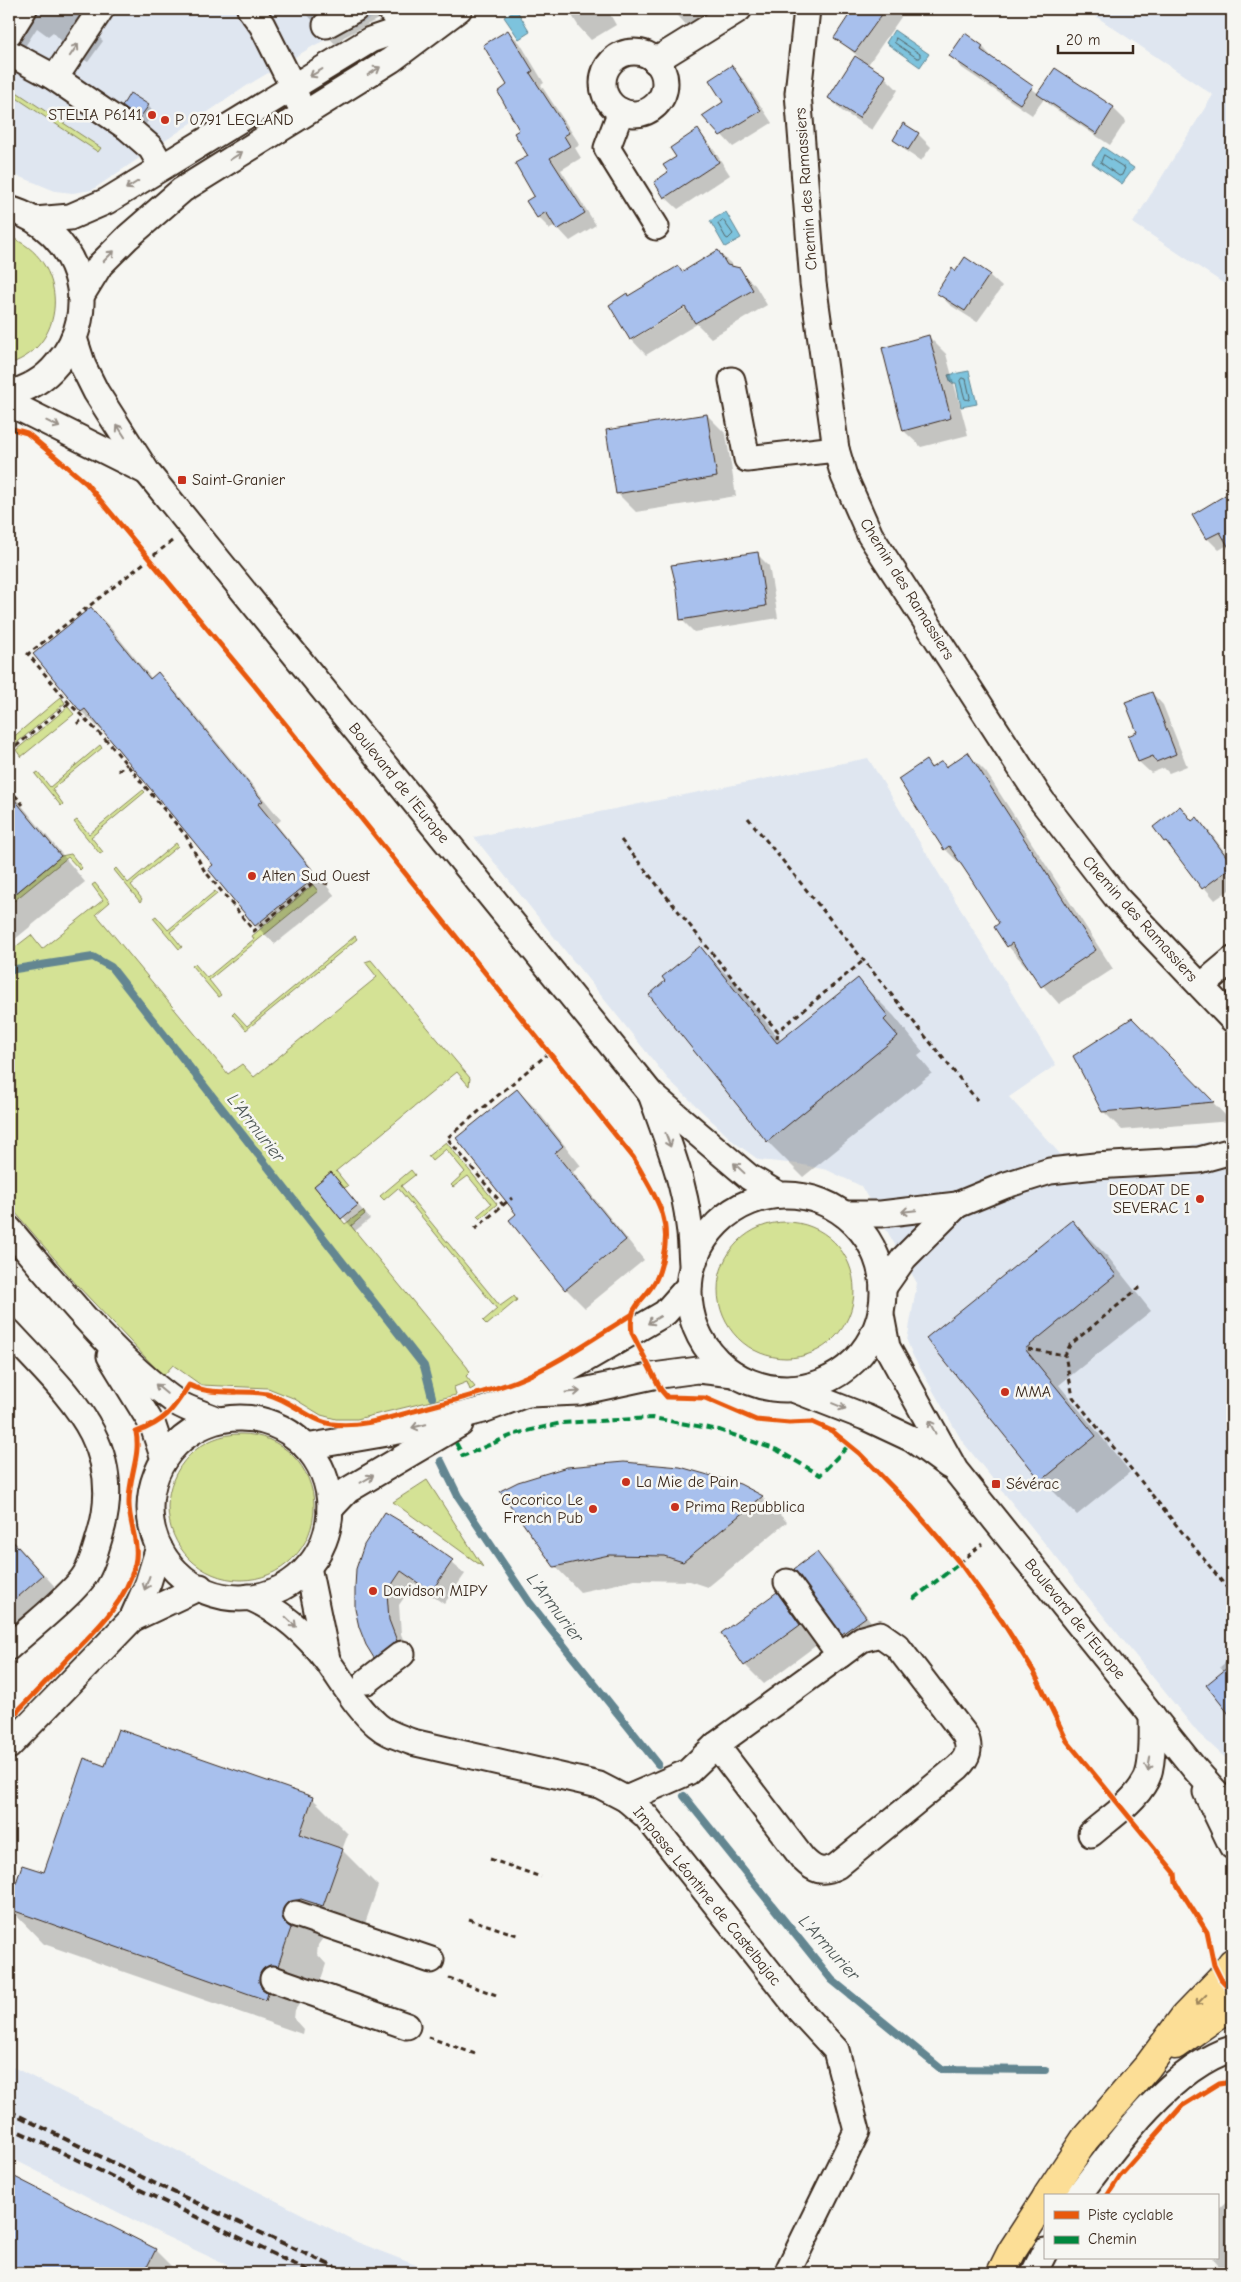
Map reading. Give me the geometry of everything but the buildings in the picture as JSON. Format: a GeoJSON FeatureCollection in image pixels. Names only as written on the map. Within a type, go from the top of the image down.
{"type":"FeatureCollection","features":[{"type":"Feature","properties":{"kind":"main road"},"geometry":{"type":"LineString","coordinates":[[1049,2194],[1085,2139],[1148,2066],[1185,2016],[1221,1979],[1232,1963]]}},
{"type":"Feature","properties":{"kind":"main road"},"geometry":{"type":"LineString","coordinates":[[1148,2066],[1232,2004]]}},
{"type":"Feature","properties":{"kind":"main road"},"geometry":{"type":"LineString","coordinates":[[1002,2273],[1012,2251],[1044,2202]]}},
{"type":"Feature","properties":{"kind":"street"},"geometry":{"type":"LineString","coordinates":[[52,76],[59,72],[101,9]]}},
{"type":"Feature","properties":{"kind":"street"},"geometry":{"type":"LineString","coordinates":[[250,9],[262,25],[293,87],[298,102],[294,121]]}},
{"type":"Feature","properties":{"kind":"street"},"geometry":{"type":"LineString","coordinates":[[326,25],[355,9]]}},
{"type":"Feature","properties":{"kind":"street"},"geometry":{"type":"LineString","coordinates":[[655,60],[738,9]]}},
{"type":"Feature","properties":{"kind":"street","name":"Chemin des Ramassiers"},"geometry":{"type":"LineString","coordinates":[[807,9],[798,93],[813,283],[836,450],[844,476],[870,535],[1042,800],[1117,898],[1232,1019]]}},
{"type":"Feature","properties":{"kind":"street"},"geometry":{"type":"LineString","coordinates":[[9,33],[24,10]]}},
{"type":"Feature","properties":{"kind":"street"},"geometry":{"type":"LineString","coordinates":[[35,220],[70,217],[107,201],[370,40],[394,19],[457,10]]}},
{"type":"Feature","properties":{"kind":"street"},"geometry":{"type":"LineString","coordinates":[[81,296],[100,265],[128,236],[182,190],[391,60],[457,10]]}},
{"type":"Feature","properties":{"kind":"street"},"geometry":{"type":"LineString","coordinates":[[636,52],[655,60],[665,80],[664,90],[659,100],[652,108],[642,112],[631,113],[621,110],[612,105],[604,91],[604,75],[608,65],[616,57],[625,53],[636,52]]}},
{"type":"Feature","properties":{"kind":"street"},"geometry":{"type":"LineString","coordinates":[[9,53],[52,76],[128,128],[151,148],[162,167]]}},
{"type":"Feature","properties":{"kind":"street"},"geometry":{"type":"LineString","coordinates":[[621,110],[607,148],[656,226]]}},
{"type":"Feature","properties":{"kind":"street"},"geometry":{"type":"LineString","coordinates":[[9,209],[35,220],[54,234],[68,252],[77,273],[81,296],[80,317],[74,338],[65,356],[51,372],[34,384],[9,394]]}},
{"type":"Feature","properties":{"kind":"street","name":"Boulevard de l'Europe"},"geometry":{"type":"LineString","coordinates":[[74,338],[83,366],[96,392],[147,472],[651,1094],[749,1177],[780,1195]]}},
{"type":"Feature","properties":{"kind":"street"},"geometry":{"type":"LineString","coordinates":[[732,380],[747,459],[836,450]]}},
{"type":"Feature","properties":{"kind":"street","name":"Boulevard de l'Europe"},"geometry":{"type":"LineString","coordinates":[[9,403],[147,472]]}},
{"type":"Feature","properties":{"kind":"street"},"geometry":{"type":"LineString","coordinates":[[1201,986],[1232,960]]}},
{"type":"Feature","properties":{"kind":"street","name":"Boulevard de l'Europe"},"geometry":{"type":"LineString","coordinates":[[651,1094],[673,1157],[685,1200],[689,1225],[692,1316],[703,1342],[717,1360],[734,1374],[753,1383],[772,1388],[793,1389],[813,1385],[832,1377],[849,1366],[863,1351],[874,1334],[881,1315]]}},
{"type":"Feature","properties":{"kind":"street"},"geometry":{"type":"LineString","coordinates":[[844,1214],[881,1214],[957,1205],[1006,1185],[1050,1171],[1095,1166],[1199,1160],[1232,1151]]}},
{"type":"Feature","properties":{"kind":"street","name":"Boulevard de l'Europe"},"geometry":{"type":"LineString","coordinates":[[690,1276],[703,1242],[724,1216],[741,1205],[760,1198],[780,1195],[802,1196],[824,1203],[844,1214],[868,1239],[878,1262],[883,1288],[881,1315],[887,1347],[955,1470],[1194,1768],[1232,1810]]}},
{"type":"Feature","properties":{"kind":"street"},"geometry":{"type":"LineString","coordinates":[[883,1288],[904,1258],[957,1205]]}},
{"type":"Feature","properties":{"kind":"street"},"geometry":{"type":"LineString","coordinates":[[9,1229],[92,1326],[141,1373],[178,1403],[218,1420]]}},
{"type":"Feature","properties":{"kind":"street"},"geometry":{"type":"LineString","coordinates":[[306,1447],[399,1431],[483,1410],[524,1395],[665,1313],[690,1276]]}},
{"type":"Feature","properties":{"kind":"street"},"geometry":{"type":"LineString","coordinates":[[92,1326],[153,1426],[164,1459]]}},
{"type":"Feature","properties":{"kind":"street"},"geometry":{"type":"LineString","coordinates":[[9,1332],[80,1412],[102,1456],[106,1472],[107,1491],[103,1526],[90,1566],[85,1575],[79,1583],[9,1647]]}},
{"type":"Feature","properties":{"kind":"street"},"geometry":{"type":"LineString","coordinates":[[524,1395],[579,1392],[653,1376],[698,1370],[734,1374]]}},
{"type":"Feature","properties":{"kind":"street","name":"Boulevard de l'Europe"},"geometry":{"type":"LineString","coordinates":[[793,1389],[865,1417],[912,1438],[955,1470]]}},
{"type":"Feature","properties":{"kind":"street"},"geometry":{"type":"LineString","coordinates":[[330,1509],[348,1490],[483,1410]]}},
{"type":"Feature","properties":{"kind":"street"},"geometry":{"type":"LineString","coordinates":[[247,1418],[275,1425],[292,1434],[306,1447],[318,1462],[324,1475],[328,1488],[330,1509],[328,1530],[323,1543],[308,1567],[282,1587],[266,1594],[249,1597],[218,1595],[200,1588],[177,1572],[159,1547],[150,1513],[154,1479],[164,1459],[184,1437],[200,1427],[218,1420],[247,1418]]}},
{"type":"Feature","properties":{"kind":"street"},"geometry":{"type":"LineString","coordinates":[[9,1746],[132,1619],[148,1583],[159,1547]]}},
{"type":"Feature","properties":{"kind":"street","name":"Impasse Léontine de Castelbajac"},"geometry":{"type":"LineString","coordinates":[[308,1567],[314,1606],[328,1662]]}},
{"type":"Feature","properties":{"kind":"street"},"geometry":{"type":"LineString","coordinates":[[787,1582],[840,1655]]}},
{"type":"Feature","properties":{"kind":"street"},"geometry":{"type":"LineString","coordinates":[[132,1619],[200,1588]]}},
{"type":"Feature","properties":{"kind":"street","name":"Impasse Léontine de Castelbajac"},"geometry":{"type":"LineString","coordinates":[[249,1597],[270,1606],[288,1618],[328,1662],[358,1706],[387,1732],[412,1742],[600,1785],[626,1798],[646,1816],[801,2012],[836,2050],[857,2131],[789,2269]]}},
{"type":"Feature","properties":{"kind":"street"},"geometry":{"type":"LineString","coordinates":[[626,1798],[688,1772],[716,1745],[862,1639],[871,1635],[880,1634],[898,1646],[965,1736],[969,1752],[958,1767],[837,1866],[829,1871],[820,1872],[803,1859],[716,1745]]}},
{"type":"Feature","properties":{"kind":"street"},"geometry":{"type":"LineString","coordinates":[[367,1681],[402,1654]]}},
{"type":"Feature","properties":{"kind":"street"},"geometry":{"type":"LineString","coordinates":[[1091,1834],[1133,1798],[1147,1779],[1151,1754],[1152,1715]]}},
{"type":"Feature","properties":{"kind":"street","name":"Boulevard de l'Europe"},"geometry":{"type":"LineString","coordinates":[[1194,1768],[1232,1846]]}},
{"type":"Feature","properties":{"kind":"street"},"geometry":{"type":"LineString","coordinates":[[296,1914],[431,1960]]}},
{"type":"Feature","properties":{"kind":"street"},"geometry":{"type":"LineString","coordinates":[[273,1979],[417,2032]]}},
{"type":"Feature","properties":{"kind":"street"},"geometry":{"type":"LineString","coordinates":[[1079,2194],[1109,2154],[1174,2084],[1200,2064],[1232,2049]]}},
{"type":"Feature","properties":{"kind":"street"},"geometry":{"type":"LineString","coordinates":[[1034,2273],[1044,2253]]}},
{"type":"Feature","properties":{"kind":"path"},"geometry":{"type":"LineString","coordinates":[[176,538],[28,654],[69,703],[127,764],[186,836],[204,870],[254,931],[316,880],[328,884]]}},
{"type":"Feature","properties":{"kind":"path"},"geometry":{"type":"LineString","coordinates":[[144,550],[156,566]]}},
{"type":"Feature","properties":{"kind":"path"},"geometry":{"type":"LineString","coordinates":[[9,752],[69,703]]}},
{"type":"Feature","properties":{"kind":"path"},"geometry":{"type":"LineString","coordinates":[[77,724],[84,718]]}},
{"type":"Feature","properties":{"kind":"path"},"geometry":{"type":"LineString","coordinates":[[118,771],[127,764]]}},
{"type":"Feature","properties":{"kind":"path"},"geometry":{"type":"LineString","coordinates":[[9,788],[22,805]]}},
{"type":"Feature","properties":{"kind":"path"},"geometry":{"type":"LineString","coordinates":[[748,818],[977,1100]]}},
{"type":"Feature","properties":{"kind":"path"},"geometry":{"type":"LineString","coordinates":[[621,840],[758,1010],[778,1031]]}},
{"type":"Feature","properties":{"kind":"path"},"geometry":{"type":"LineString","coordinates":[[777,1039],[778,1031],[863,961]]}},
{"type":"Feature","properties":{"kind":"path"},"geometry":{"type":"LineString","coordinates":[[544,1045],[556,1060]]}},
{"type":"Feature","properties":{"kind":"path"},"geometry":{"type":"LineString","coordinates":[[503,1206],[447,1138],[550,1052]]}},
{"type":"Feature","properties":{"kind":"path"},"geometry":{"type":"LineString","coordinates":[[475,1230],[512,1198]]}},
{"type":"Feature","properties":{"kind":"path"},"geometry":{"type":"LineString","coordinates":[[1140,1287],[1070,1345],[1065,1355],[1072,1397],[1232,1594]]}},
{"type":"Feature","properties":{"kind":"path"},"geometry":{"type":"LineString","coordinates":[[1028,1349],[1065,1355]]}},
{"type":"Feature","properties":{"kind":"path"},"geometry":{"type":"LineString","coordinates":[[960,1563],[987,1540]]}},
{"type":"Feature","properties":{"kind":"path"},"geometry":{"type":"LineString","coordinates":[[954,1556],[965,1570]]}},
{"type":"Feature","properties":{"kind":"path"},"geometry":{"type":"LineString","coordinates":[[490,1859],[541,1877]]}},
{"type":"Feature","properties":{"kind":"path"},"geometry":{"type":"LineString","coordinates":[[469,1918],[520,1936]]}},
{"type":"Feature","properties":{"kind":"path"},"geometry":{"type":"LineString","coordinates":[[448,1978],[499,1996]]}},
{"type":"Feature","properties":{"kind":"path"},"geometry":{"type":"LineString","coordinates":[[417,2032],[478,2055]]}},
{"type":"Feature","properties":{"kind":"shaded area"},"geometry":{"type":"Polygon","coordinates":[[[9,9],[391,9],[315,45],[248,85],[92,190],[73,193],[55,191],[9,174],[9,9]]]}},
{"type":"Feature","properties":{"kind":"shaded area"},"geometry":{"type":"Polygon","coordinates":[[[1085,9],[1232,9],[1232,289],[1133,223],[1213,95],[1085,9]]]}},
{"type":"Feature","properties":{"kind":"shaded area"},"geometry":{"type":"Polygon","coordinates":[[[868,758],[1056,1065],[1009,1097],[1060,1154],[1176,1148],[1232,1137],[1232,1764],[1198,1733],[962,1441],[913,1356],[907,1341],[917,1283],[861,1186],[827,1170],[798,1164],[759,1160],[734,1142],[668,1079],[474,837],[868,758]]]}},
{"type":"Feature","properties":{"kind":"shaded area"},"geometry":{"type":"Polygon","coordinates":[[[9,2065],[357,2242],[436,2273],[244,2273],[163,2235],[9,2157],[9,2065]]]}},
{"type":"Feature","properties":{"kind":"green space"},"geometry":{"type":"Polygon","coordinates":[[[9,87],[101,148],[98,152],[9,93],[9,87]]]}},
{"type":"Feature","properties":{"kind":"green space"},"geometry":{"type":"Polygon","coordinates":[[[9,237],[28,247],[43,263],[51,281],[54,301],[52,321],[43,339],[29,354],[9,364],[9,237]]]}},
{"type":"Feature","properties":{"kind":"green space"},"geometry":{"type":"Polygon","coordinates":[[[61,697],[65,703],[13,746],[9,741],[9,737],[11,739],[61,697]]]}},
{"type":"Feature","properties":{"kind":"green space"},"geometry":{"type":"Polygon","coordinates":[[[68,707],[74,714],[21,757],[16,750],[68,707]]]}},
{"type":"Feature","properties":{"kind":"green space"},"geometry":{"type":"Polygon","coordinates":[[[100,745],[102,748],[52,789],[63,804],[61,806],[35,774],[38,772],[50,787],[100,745]]]}},
{"type":"Feature","properties":{"kind":"green space"},"geometry":{"type":"Polygon","coordinates":[[[143,790],[145,792],[91,837],[103,852],[100,854],[74,822],[77,820],[89,834],[143,790]]]}},
{"type":"Feature","properties":{"kind":"green space"},"geometry":{"type":"Polygon","coordinates":[[[176,843],[178,846],[131,885],[142,899],[140,902],[114,870],[116,868],[128,883],[176,843]]]}},
{"type":"Feature","properties":{"kind":"green space"},"geometry":{"type":"Polygon","coordinates":[[[71,854],[82,868],[80,870],[68,857],[9,905],[9,899],[61,856],[71,854]]]}},
{"type":"Feature","properties":{"kind":"green space"},"geometry":{"type":"Polygon","coordinates":[[[95,883],[110,902],[96,914],[228,1074],[242,1064],[254,1077],[377,977],[365,962],[371,960],[470,1078],[469,1086],[457,1072],[336,1171],[348,1186],[344,1188],[331,1172],[314,1186],[345,1224],[363,1211],[365,1214],[351,1226],[467,1367],[470,1372],[466,1376],[475,1387],[470,1390],[467,1382],[454,1387],[456,1395],[357,1419],[336,1419],[321,1415],[293,1398],[268,1388],[201,1385],[173,1365],[163,1376],[76,1284],[9,1205],[9,952],[31,935],[42,949],[103,900],[92,885],[95,883]]]}},
{"type":"Feature","properties":{"kind":"green space"},"geometry":{"type":"Polygon","coordinates":[[[313,885],[318,891],[209,980],[221,995],[218,997],[192,966],[195,964],[207,978],[254,939],[252,936],[313,885]]]}},
{"type":"Feature","properties":{"kind":"green space"},"geometry":{"type":"Polygon","coordinates":[[[215,891],[217,894],[170,932],[182,947],[179,949],[153,918],[156,916],[168,930],[215,891]]]}},
{"type":"Feature","properties":{"kind":"green space"},"geometry":{"type":"Polygon","coordinates":[[[355,936],[357,939],[246,1030],[232,1014],[234,1012],[247,1026],[355,936]]]}},
{"type":"Feature","properties":{"kind":"green space"},"geometry":{"type":"Polygon","coordinates":[[[446,1142],[497,1204],[480,1219],[477,1216],[491,1204],[468,1176],[453,1187],[451,1185],[465,1172],[446,1149],[432,1161],[428,1156],[446,1142]]]}},
{"type":"Feature","properties":{"kind":"green space"},"geometry":{"type":"Polygon","coordinates":[[[411,1170],[415,1175],[401,1186],[500,1306],[514,1296],[517,1300],[487,1325],[483,1321],[497,1309],[398,1188],[384,1200],[380,1196],[411,1170]]]}},
{"type":"Feature","properties":{"kind":"green space"},"geometry":{"type":"Polygon","coordinates":[[[786,1222],[812,1227],[834,1242],[849,1264],[854,1290],[849,1316],[834,1338],[812,1353],[786,1358],[760,1353],[738,1338],[723,1316],[718,1290],[723,1264],[738,1242],[760,1227],[786,1222]]]}},
{"type":"Feature","properties":{"kind":"green space"},"geometry":{"type":"Polygon","coordinates":[[[241,1434],[255,1435],[269,1440],[282,1446],[293,1455],[302,1466],[308,1479],[313,1493],[313,1521],[308,1535],[302,1548],[293,1559],[282,1568],[269,1574],[255,1579],[241,1580],[227,1579],[213,1574],[200,1568],[189,1559],[180,1548],[174,1535],[169,1521],[168,1507],[169,1493],[174,1479],[180,1466],[189,1455],[200,1446],[213,1440],[227,1435],[241,1434]]]}},
{"type":"Feature","properties":{"kind":"green space"},"geometry":{"type":"Polygon","coordinates":[[[427,1480],[483,1567],[393,1502],[427,1480]]]}},
{"type":"Feature","properties":{"kind":"water"},"geometry":{"type":"Polygon","coordinates":[[[516,9],[530,32],[519,39],[504,17],[516,9]]]}},
{"type":"Feature","properties":{"kind":"water"},"geometry":{"type":"Polygon","coordinates":[[[894,30],[929,54],[920,67],[886,43],[894,30]]]}},
{"type":"Feature","properties":{"kind":"water"},"geometry":{"type":"Polygon","coordinates":[[[1103,147],[1134,168],[1122,184],[1092,163],[1103,147]]]}},
{"type":"Feature","properties":{"kind":"water"},"geometry":{"type":"Polygon","coordinates":[[[726,212],[741,238],[725,247],[710,221],[726,212]]]}},
{"type":"Feature","properties":{"kind":"water"},"geometry":{"type":"Polygon","coordinates":[[[969,371],[977,404],[961,407],[956,383],[951,383],[948,375],[969,371]]]}},
{"type":"Feature","properties":{"kind":"waterway","name":"L'Armurier"},"geometry":{"type":"LineString","coordinates":[[9,970],[93,957],[111,967],[424,1366],[432,1397]]}},
{"type":"Feature","properties":{"kind":"waterway","name":"L'Armurier"},"geometry":{"type":"LineString","coordinates":[[441,1461],[458,1496],[529,1602],[658,1764]]}},
{"type":"Feature","properties":{"kind":"waterway","name":"L'Armurier"},"geometry":{"type":"LineString","coordinates":[[684,1796],[832,1980],[941,2069],[1045,2070]]}},
{"type":"Feature","properties":{"kind":"railway"},"geometry":{"type":"LineString","coordinates":[[9,2111],[154,2183],[347,2273]]}},
{"type":"Feature","properties":{"kind":"railway"},"geometry":{"type":"LineString","coordinates":[[9,2127],[313,2273]]}},
{"type":"Feature","properties":{"kind":"marked path"},"geometry":{"type":"LineString","coordinates":[[456,1443],[463,1456],[515,1434],[561,1423],[653,1418],[719,1430],[777,1450],[820,1475],[849,1445]]}},
{"type":"Feature","properties":{"kind":"marked path"},"geometry":{"type":"LineString","coordinates":[[913,1599],[960,1563]]}},
{"type":"Feature","properties":{"kind":"cycle path"},"geometry":{"type":"LineString","coordinates":[[9,428],[27,433],[86,483],[254,685],[633,1157],[659,1205],[665,1229],[665,1242],[659,1274],[634,1310],[631,1323],[632,1333],[661,1390],[667,1397],[705,1398],[756,1420],[789,1423],[812,1422],[832,1431],[859,1453],[911,1506],[960,1563],[1002,1621],[1034,1672],[1067,1741],[1175,1873],[1176,1883],[1207,1932],[1214,1965],[1221,1979],[1232,1991]]}},
{"type":"Feature","properties":{"kind":"cycle path"},"geometry":{"type":"LineString","coordinates":[[9,1720],[108,1616],[124,1592],[131,1578],[136,1556],[129,1504],[130,1485],[137,1450],[136,1432],[154,1424],[167,1414],[189,1385],[208,1391],[267,1394],[316,1419],[332,1424],[365,1423],[387,1419],[467,1397],[531,1375],[589,1342],[631,1315]]}},
{"type":"Feature","properties":{"kind":"cycle path"},"geometry":{"type":"LineString","coordinates":[[1108,2194],[1120,2176],[1182,2106],[1219,2083],[1232,2081]]}},
{"type":"Feature","properties":{"kind":"place","name":"STELIA P6141"},"geometry":{"type":"Point","coordinates":[152,115]}},
{"type":"Feature","properties":{"kind":"place","name":"P 0791 LEGLAND"},"geometry":{"type":"Point","coordinates":[165,120]}},
{"type":"Feature","properties":{"kind":"place","name":"Saint-Granier"},"geometry":{"type":"Point","coordinates":[182,480]}},
{"type":"Feature","properties":{"kind":"place","name":"Alten Sud Ouest"},"geometry":{"type":"Point","coordinates":[252,876]}},
{"type":"Feature","properties":{"kind":"place","name":"DEODAT DE SEVERAC 1"},"geometry":{"type":"Point","coordinates":[1200,1199]}},
{"type":"Feature","properties":{"kind":"place","name":"MMA"},"geometry":{"type":"Point","coordinates":[1005,1392]}},
{"type":"Feature","properties":{"kind":"place","name":"La Mie de Pain"},"geometry":{"type":"Point","coordinates":[626,1482]}},
{"type":"Feature","properties":{"kind":"place","name":"Sévérac"},"geometry":{"type":"Point","coordinates":[996,1484]}},
{"type":"Feature","properties":{"kind":"place","name":"Prima Repubblica"},"geometry":{"type":"Point","coordinates":[675,1507]}},
{"type":"Feature","properties":{"kind":"place","name":"Cocorico Le French Pub"},"geometry":{"type":"Point","coordinates":[593,1509]}},
{"type":"Feature","properties":{"kind":"place","name":"Davidson MIPY"},"geometry":{"type":"Point","coordinates":[373,1591]}}]}
